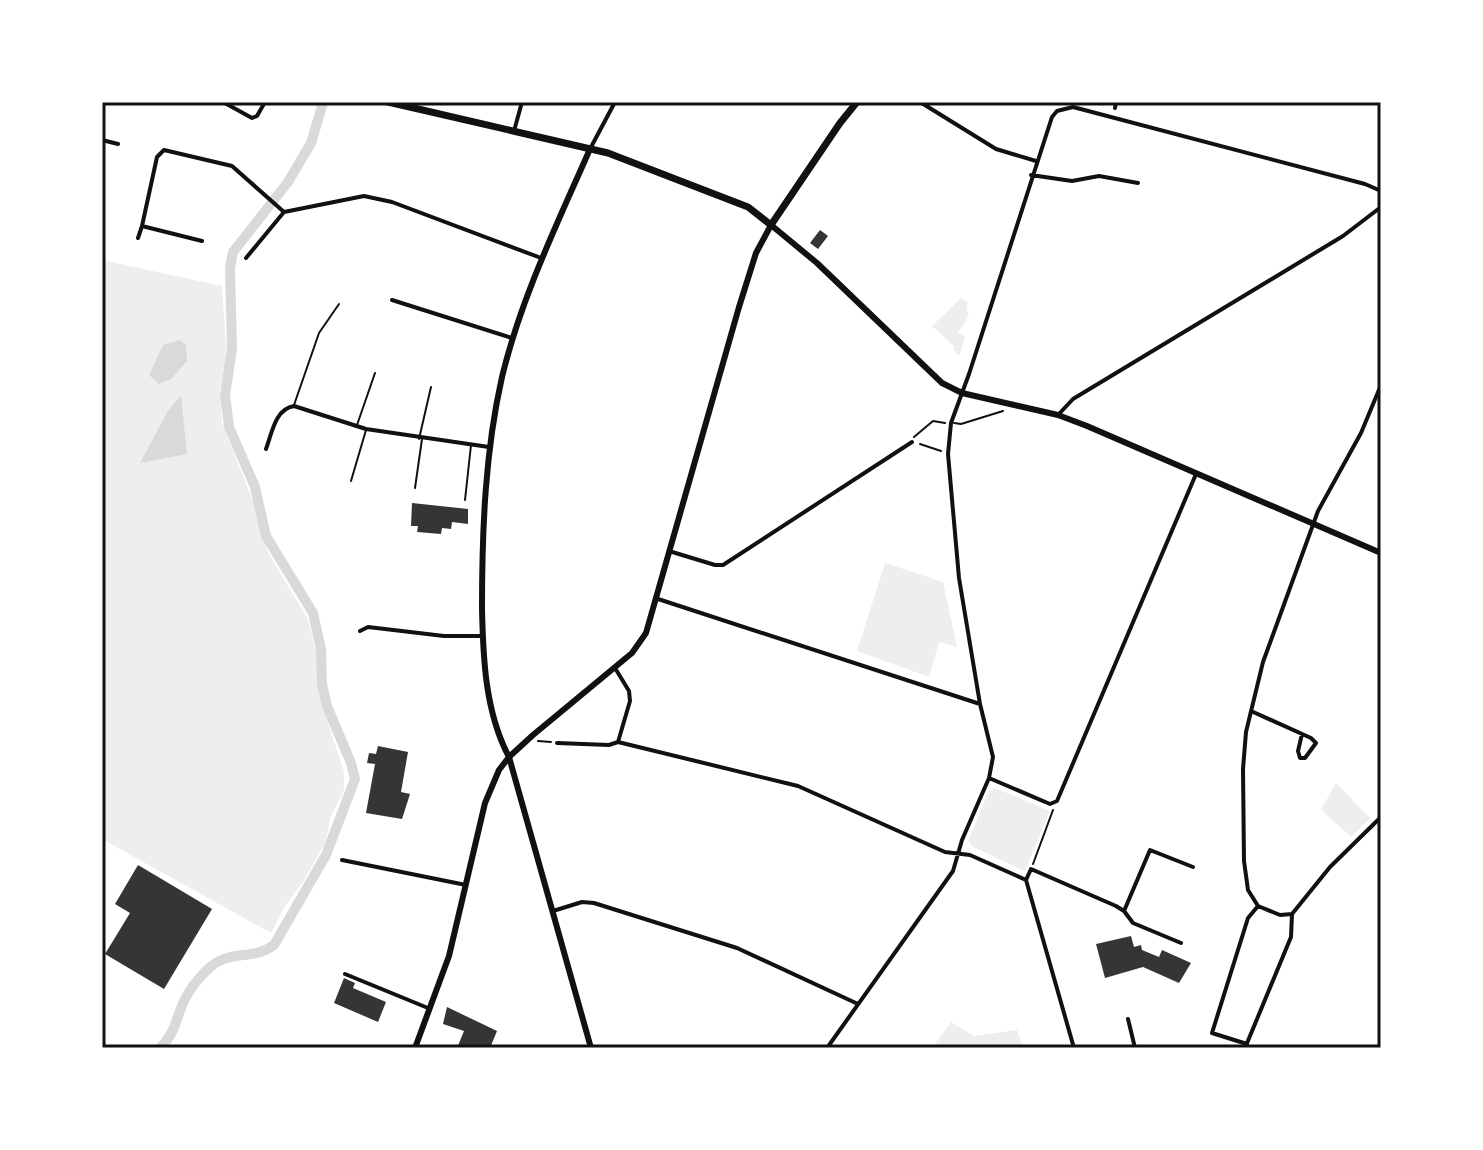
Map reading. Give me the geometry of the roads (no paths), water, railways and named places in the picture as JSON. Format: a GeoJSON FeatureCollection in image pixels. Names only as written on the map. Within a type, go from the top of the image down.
{"type":"FeatureCollection","features":[{"type":"Feature","properties":{"kind":"main road"},"geometry":{"type":"LineString","coordinates":[[388,102],[608,153],[737,202],[748,207],[817,263],[942,383],[962,393],[1058,415],[1381,553]]}},
{"type":"Feature","properties":{"kind":"main road"},"geometry":{"type":"LineString","coordinates":[[415,1048],[449,956],[489,789],[509,757],[526,740],[640,644],[756,253],[771,225],[857,102]]}},
{"type":"Feature","properties":{"kind":"main road"},"geometry":{"type":"LineString","coordinates":[[590,149],[544,259],[502,377],[482,542],[483,636],[491,705],[498,734],[509,757],[591,1048]]}},
{"type":"Feature","properties":{"kind":"street"},"geometry":{"type":"LineString","coordinates":[[223,102],[252,118],[257,116],[265,102]]}},
{"type":"Feature","properties":{"kind":"street"},"geometry":{"type":"LineString","coordinates":[[514,131],[522,102]]}},
{"type":"Feature","properties":{"kind":"street"},"geometry":{"type":"LineString","coordinates":[[590,149],[615,102]]}},
{"type":"Feature","properties":{"kind":"street"},"geometry":{"type":"LineString","coordinates":[[920,102],[996,149],[1036,161]]}},
{"type":"Feature","properties":{"kind":"street"},"geometry":{"type":"LineString","coordinates":[[827,1048],[947,881],[989,778],[993,757],[980,704],[959,578],[948,454],[951,423],[1052,117],[1057,111],[1073,107],[1365,184],[1381,191]]}},
{"type":"Feature","properties":{"kind":"street"},"geometry":{"type":"LineString","coordinates":[[102,140],[118,144]]}},
{"type":"Feature","properties":{"kind":"street"},"geometry":{"type":"LineString","coordinates":[[138,238],[157,157],[164,150],[232,166],[282,210]]}},
{"type":"Feature","properties":{"kind":"street"},"geometry":{"type":"LineString","coordinates":[[1031,175],[1072,181],[1099,176],[1138,183]]}},
{"type":"Feature","properties":{"kind":"street"},"geometry":{"type":"LineString","coordinates":[[246,258],[282,210],[353,197],[377,197],[544,259]]}},
{"type":"Feature","properties":{"kind":"street"},"geometry":{"type":"LineString","coordinates":[[1058,415],[1073,399],[1343,236],[1381,207]]}},
{"type":"Feature","properties":{"kind":"street"},"geometry":{"type":"LineString","coordinates":[[142,226],[202,241]]}},
{"type":"Feature","properties":{"kind":"street"},"geometry":{"type":"LineString","coordinates":[[392,300],[514,339]]}},
{"type":"Feature","properties":{"kind":"street"},"geometry":{"type":"LineString","coordinates":[[1292,914],[1280,915],[1258,906],[1248,890],[1244,861],[1243,769],[1251,711],[1263,662],[1318,511],[1368,419],[1381,385]]}},
{"type":"Feature","properties":{"kind":"street"},"geometry":{"type":"LineString","coordinates":[[266,449],[279,415],[283,409],[294,406],[366,429],[491,448]]}},
{"type":"Feature","properties":{"kind":"street"},"geometry":{"type":"LineString","coordinates":[[669,551],[723,565],[912,442]]}},
{"type":"Feature","properties":{"kind":"street"},"geometry":{"type":"LineString","coordinates":[[989,778],[1050,804],[1057,801],[1196,472]]}},
{"type":"Feature","properties":{"kind":"street"},"geometry":{"type":"LineString","coordinates":[[655,598],[980,704]]}},
{"type":"Feature","properties":{"kind":"street"},"geometry":{"type":"LineString","coordinates":[[360,631],[368,627],[444,636],[483,636]]}},
{"type":"Feature","properties":{"kind":"street"},"geometry":{"type":"LineString","coordinates":[[615,668],[629,691],[630,701],[618,742]]}},
{"type":"Feature","properties":{"kind":"street"},"geometry":{"type":"LineString","coordinates":[[1251,711],[1302,734],[1316,743],[1305,758],[1300,758],[1298,751],[1302,734]]}},
{"type":"Feature","properties":{"kind":"street"},"geometry":{"type":"LineString","coordinates":[[557,743],[609,745],[618,742],[783,781],[945,852],[970,855],[1026,880]]}},
{"type":"Feature","properties":{"kind":"street"},"geometry":{"type":"LineString","coordinates":[[1258,906],[1248,918],[1212,1029],[1214,1035],[1246,1046],[1291,937],[1292,914],[1330,867],[1381,817]]}},
{"type":"Feature","properties":{"kind":"street"},"geometry":{"type":"LineString","coordinates":[[1124,911],[1150,850],[1193,867]]}},
{"type":"Feature","properties":{"kind":"street"},"geometry":{"type":"LineString","coordinates":[[342,860],[466,885]]}},
{"type":"Feature","properties":{"kind":"street"},"geometry":{"type":"LineString","coordinates":[[1074,1048],[1026,880],[1031,869],[1124,911],[1133,923],[1181,943]]}},
{"type":"Feature","properties":{"kind":"street"},"geometry":{"type":"LineString","coordinates":[[553,911],[582,902],[594,903],[737,948],[858,1004]]}},
{"type":"Feature","properties":{"kind":"street"},"geometry":{"type":"LineString","coordinates":[[345,974],[431,1009]]}},
{"type":"Feature","properties":{"kind":"street"},"geometry":{"type":"LineString","coordinates":[[1128,1019],[1135,1048]]}},
{"type":"Feature","properties":{"kind":"lane"},"geometry":{"type":"LineString","coordinates":[[294,406],[319,333],[339,304]]}},
{"type":"Feature","properties":{"kind":"lane"},"geometry":{"type":"LineString","coordinates":[[356,426],[375,373]]}},
{"type":"Feature","properties":{"kind":"lane"},"geometry":{"type":"LineString","coordinates":[[415,488],[431,387]]}},
{"type":"Feature","properties":{"kind":"lane"},"geometry":{"type":"LineString","coordinates":[[951,423],[961,424],[1003,411]]}},
{"type":"Feature","properties":{"kind":"lane"},"geometry":{"type":"LineString","coordinates":[[351,481],[366,429]]}},
{"type":"Feature","properties":{"kind":"lane"},"geometry":{"type":"LineString","coordinates":[[465,500],[472,444]]}},
{"type":"Feature","properties":{"kind":"waterway"},"geometry":{"type":"LineString","coordinates":[[160,1048],[172,1033],[187,995],[205,972],[222,960],[257,953],[274,945],[326,855],[355,779],[327,706],[322,684],[321,649],[313,613],[266,536],[255,487],[229,427],[225,395],[232,349],[230,268],[233,252],[288,182],[311,143],[323,103]]}}]}
